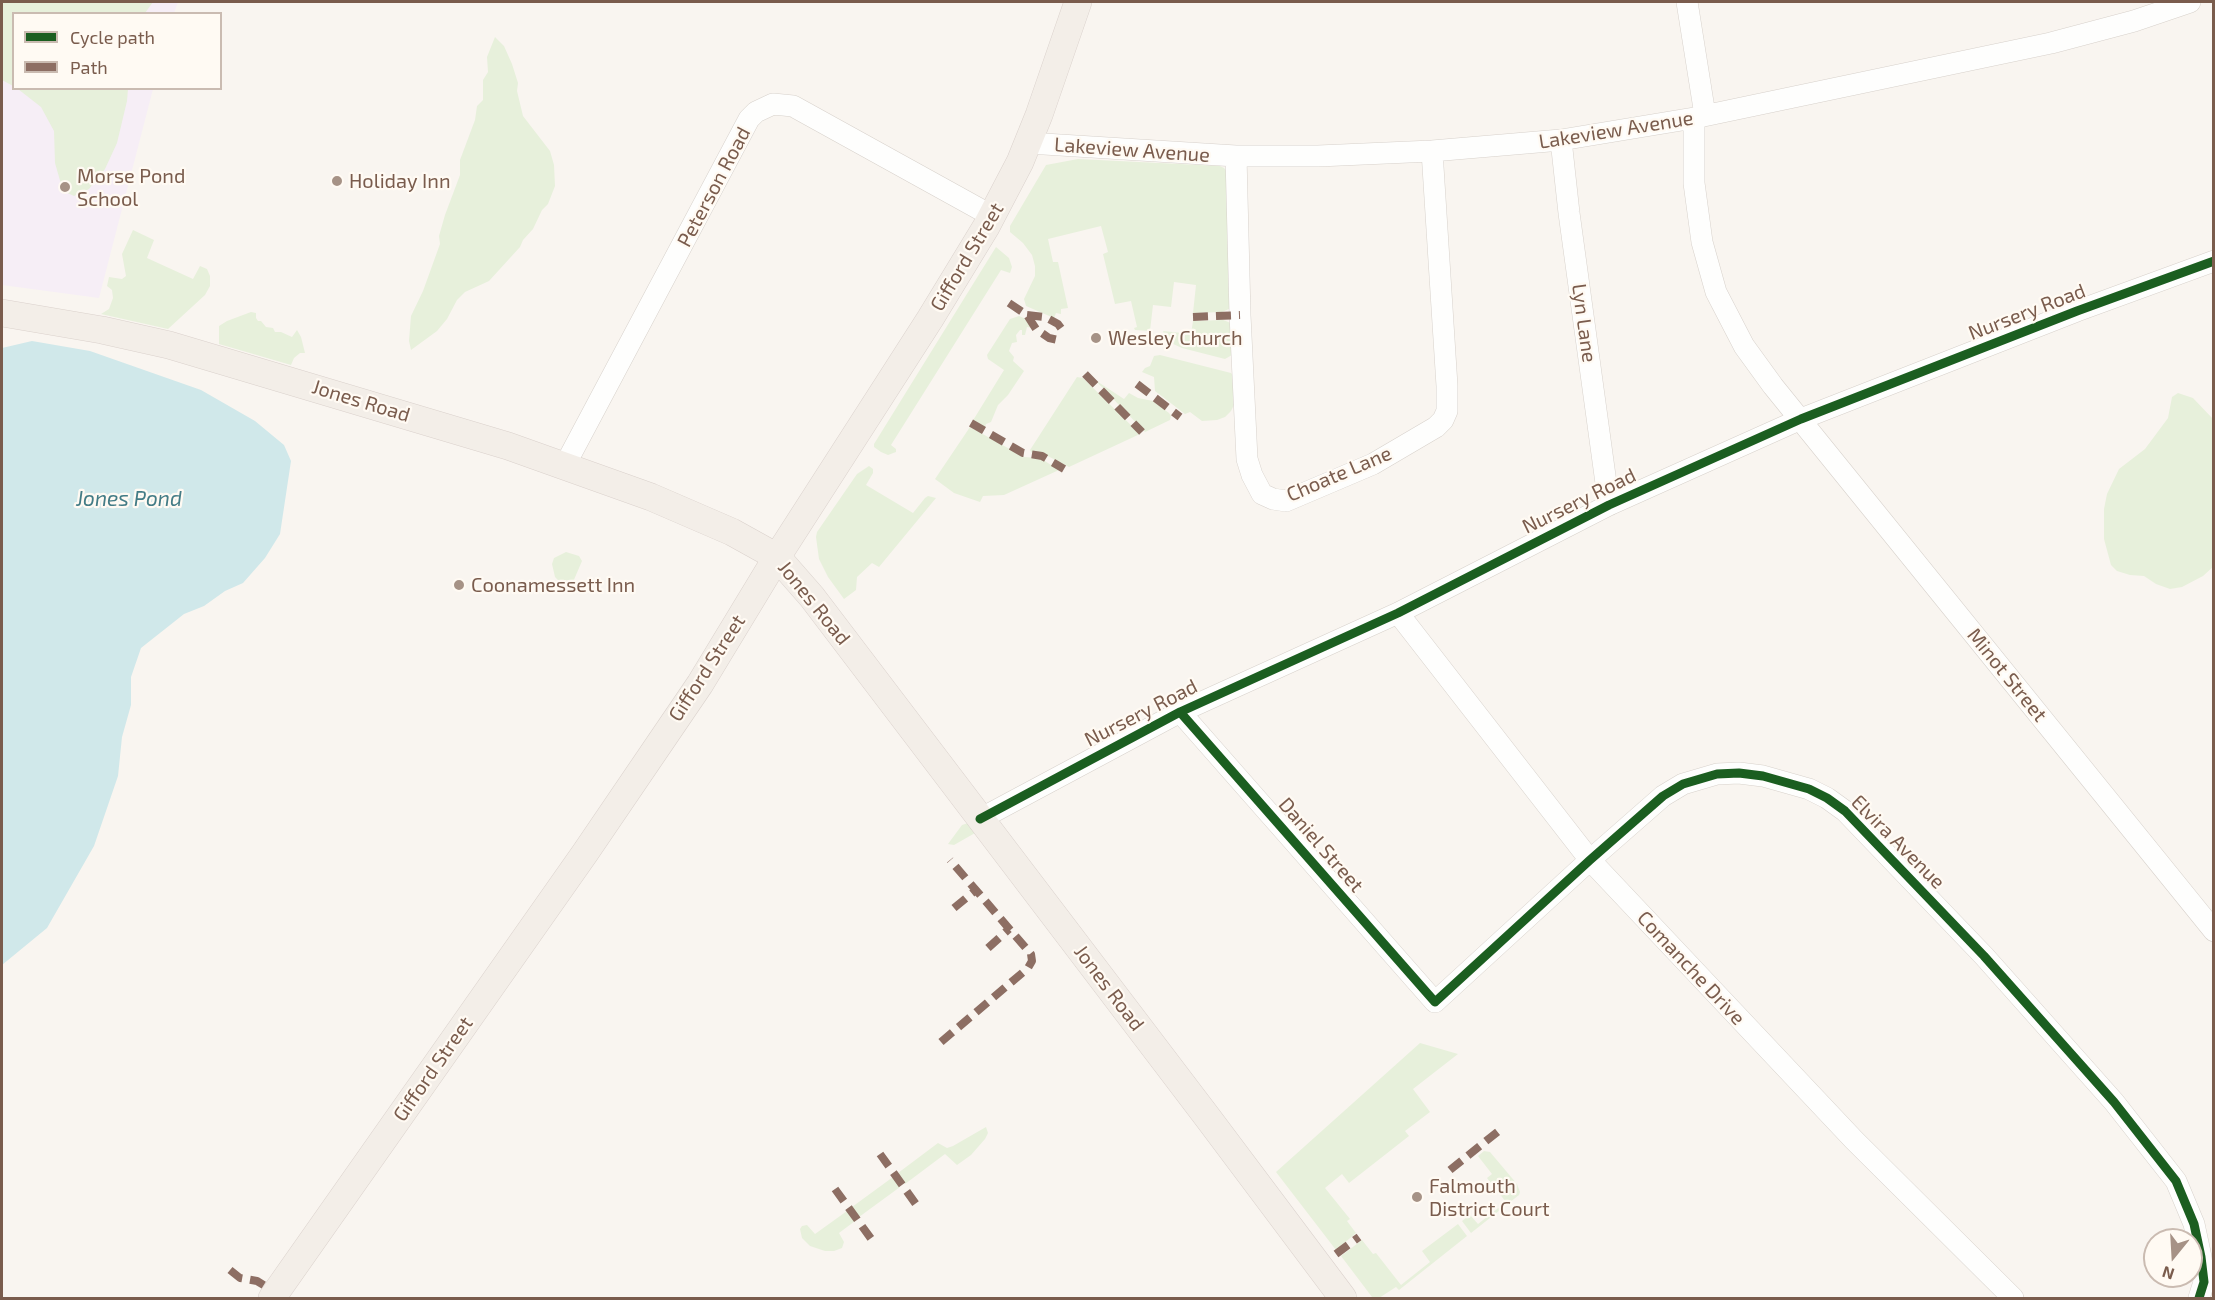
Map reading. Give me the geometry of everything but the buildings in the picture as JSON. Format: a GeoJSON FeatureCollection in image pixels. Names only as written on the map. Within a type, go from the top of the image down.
{"type":"FeatureCollection","features":[{"type":"Feature","properties":{"kind":"main road","name":"Gifford Street"},"geometry":{"type":"LineString","coordinates":[[272,1299],[558,892],[700,684],[777,557],[919,336],[992,216],[1028,143],[1078,2]]}},
{"type":"Feature","properties":{"kind":"main road","name":"Jones Road"},"geometry":{"type":"LineString","coordinates":[[2,314],[102,330],[169,345],[440,425],[564,465],[651,497],[732,532],[777,557],[812,597],[1337,1297]]}},
{"type":"Feature","properties":{"kind":"street","name":"Minot Street"},"geometry":{"type":"LineString","coordinates":[[1688,2],[1699,117],[1693,159],[1697,216],[1716,292],[1744,346],[1773,386],[2214,931]]}},
{"type":"Feature","properties":{"kind":"street","name":"Lakeview Avenue"},"geometry":{"type":"LineString","coordinates":[[1028,143],[1236,156],[1334,156],[1432,151],[1561,140],[1699,117],[2051,43],[2134,21],[2190,2]]}},
{"type":"Feature","properties":{"kind":"street","name":"Peterson Road"},"geometry":{"type":"LineString","coordinates":[[564,465],[749,119],[756,112],[773,104],[793,106],[992,216]]}},
{"type":"Feature","properties":{"kind":"street","name":"Lyn Lane"},"geometry":{"type":"LineString","coordinates":[[1561,140],[1609,505]]}},
{"type":"Feature","properties":{"kind":"street","name":"Choate Lane"},"geometry":{"type":"LineString","coordinates":[[1236,156],[1247,459],[1251,475],[1263,494],[1273,500],[1286,501],[1373,464],[1436,427],[1443,420],[1448,401],[1432,151]]}},
{"type":"Feature","properties":{"kind":"street","name":"Nursery Road"},"geometry":{"type":"LineString","coordinates":[[980,819],[1179,712],[1398,613],[1609,505],[1801,419],[2077,311],[2214,261]]}},
{"type":"Feature","properties":{"kind":"street","name":"Comanche Drive"},"geometry":{"type":"LineString","coordinates":[[1398,613],[1590,860],[1854,1140],[2013,1299]]}},
{"type":"Feature","properties":{"kind":"street","name":"Daniel Street"},"geometry":{"type":"LineString","coordinates":[[1179,712],[1435,1002]]}},
{"type":"Feature","properties":{"kind":"street","name":"Elvira Avenue"},"geometry":{"type":"LineString","coordinates":[[1435,1002],[1590,860],[1663,796],[1683,784],[1717,774],[1739,773],[1763,776],[1809,789],[1845,811],[1984,956],[2114,1102],[2176,1181],[2194,1224],[2204,1282],[2199,1299]]}},
{"type":"Feature","properties":{"kind":"shaded area","name":"Morse Pond School"},"geometry":{"type":"Polygon","coordinates":[[[2,2],[178,2],[174,12],[12,12],[12,90],[153,90],[99,298],[2,285],[2,2]]]}},
{"type":"Feature","properties":{"kind":"green space"},"geometry":{"type":"Polygon","coordinates":[[[2,2],[153,2],[146,12],[12,12],[12,85],[2,80],[2,2]]]}},
{"type":"Feature","properties":{"kind":"green space"},"geometry":{"type":"Polygon","coordinates":[[[495,37],[504,46],[512,64],[518,83],[517,91],[523,116],[550,151],[554,165],[555,186],[548,204],[520,247],[489,281],[465,292],[457,300],[447,319],[437,331],[411,350],[409,341],[411,316],[440,244],[439,236],[445,215],[460,175],[460,160],[475,120],[477,106],[483,100],[483,80],[488,72],[487,57],[495,37]]]}},
{"type":"Feature","properties":{"kind":"green space"},"geometry":{"type":"Polygon","coordinates":[[[19,90],[128,90],[117,143],[105,169],[89,189],[74,196],[63,191],[55,163],[54,131],[41,107],[19,90]]]}},
{"type":"Feature","properties":{"kind":"green space"},"geometry":{"type":"Polygon","coordinates":[[[1078,159],[1224,168],[1228,173],[1229,309],[1222,312],[1193,313],[1196,285],[1174,282],[1171,307],[1153,305],[1150,331],[1135,330],[1134,328],[1137,327],[1131,301],[1115,304],[1103,254],[1108,252],[1101,226],[1048,239],[1053,262],[1058,262],[1068,308],[1061,309],[1061,314],[1056,313],[1054,318],[1026,306],[1024,299],[1035,276],[1035,266],[1032,255],[1010,232],[1010,226],[1046,165],[1078,159]]]}},
{"type":"Feature","properties":{"kind":"green space"},"geometry":{"type":"Polygon","coordinates":[[[133,230],[154,240],[147,258],[193,279],[200,266],[207,269],[210,276],[210,286],[205,295],[168,329],[101,314],[109,309],[113,298],[112,290],[107,286],[109,277],[122,279],[126,276],[122,254],[133,230]]]}},
{"type":"Feature","properties":{"kind":"green space"},"geometry":{"type":"Polygon","coordinates":[[[996,247],[1009,258],[1012,267],[1010,273],[1001,270],[891,445],[896,452],[888,455],[881,452],[874,447],[874,444],[996,247]]]}},
{"type":"Feature","properties":{"kind":"green space"},"geometry":{"type":"Polygon","coordinates":[[[251,312],[256,313],[258,321],[266,327],[273,328],[275,332],[292,337],[297,330],[305,353],[300,353],[294,358],[291,365],[219,344],[219,326],[251,312]]]}},
{"type":"Feature","properties":{"kind":"green space"},"geometry":{"type":"Polygon","coordinates":[[[1019,316],[1026,319],[1032,328],[1027,327],[1025,335],[1022,335],[1022,330],[1020,330],[1016,335],[1017,342],[1012,343],[1009,351],[1014,357],[1013,361],[1024,371],[1008,395],[998,405],[991,422],[985,427],[972,422],[1004,370],[988,359],[987,355],[1010,319],[1019,316]]]}},
{"type":"Feature","properties":{"kind":"green space"},"geometry":{"type":"Polygon","coordinates":[[[1223,320],[1231,323],[1232,355],[1225,359],[1182,348],[1167,341],[1163,331],[1191,334],[1193,321],[1223,320]]]}},
{"type":"Feature","properties":{"kind":"green space"},"geometry":{"type":"Polygon","coordinates":[[[1160,355],[1231,373],[1234,377],[1235,403],[1231,411],[1225,417],[1217,420],[1202,421],[1190,412],[1185,414],[1155,391],[1154,377],[1142,372],[1150,366],[1154,356],[1160,355]]]}},
{"type":"Feature","properties":{"kind":"green space"},"geometry":{"type":"Polygon","coordinates":[[[1077,377],[1083,378],[1140,434],[1069,467],[1042,453],[1032,453],[1030,450],[1077,377]]]}},
{"type":"Feature","properties":{"kind":"green space"},"geometry":{"type":"Polygon","coordinates":[[[1095,380],[1124,399],[1129,393],[1138,398],[1153,401],[1169,413],[1170,420],[1145,432],[1095,380]]]}},
{"type":"Feature","properties":{"kind":"green space"},"geometry":{"type":"Polygon","coordinates":[[[2178,393],[2193,398],[2213,419],[2214,566],[2203,576],[2182,587],[2170,589],[2144,576],[2117,571],[2111,565],[2104,539],[2104,509],[2107,494],[2119,469],[2145,449],[2168,418],[2172,397],[2178,393]]]}},
{"type":"Feature","properties":{"kind":"green space"},"geometry":{"type":"Polygon","coordinates":[[[970,427],[1024,457],[1040,458],[1059,470],[1004,495],[983,496],[980,502],[954,493],[935,479],[970,427]]]}},
{"type":"Feature","properties":{"kind":"green space"},"geometry":{"type":"Polygon","coordinates":[[[869,466],[873,469],[873,473],[866,485],[913,513],[928,496],[936,498],[879,567],[872,563],[857,577],[856,590],[844,599],[828,577],[819,559],[816,537],[817,532],[857,474],[869,466]]]}},
{"type":"Feature","properties":{"kind":"green space"},"geometry":{"type":"Polygon","coordinates":[[[566,552],[579,556],[582,561],[573,582],[567,584],[555,577],[552,564],[554,558],[566,552]]]}},
{"type":"Feature","properties":{"kind":"green space"},"geometry":{"type":"Polygon","coordinates":[[[971,822],[975,833],[954,845],[948,844],[962,825],[971,822]]]}},
{"type":"Feature","properties":{"kind":"green space"},"geometry":{"type":"Polygon","coordinates":[[[1420,1043],[1458,1054],[1413,1089],[1430,1112],[1405,1131],[1409,1136],[1349,1183],[1342,1174],[1325,1188],[1350,1219],[1347,1221],[1356,1233],[1336,1250],[1276,1172],[1420,1043]]]}},
{"type":"Feature","properties":{"kind":"green space"},"geometry":{"type":"Polygon","coordinates":[[[986,1127],[988,1133],[985,1139],[971,1155],[957,1165],[945,1154],[905,1184],[898,1173],[938,1143],[947,1148],[953,1146],[986,1127]]]}},
{"type":"Feature","properties":{"kind":"green space"},"geometry":{"type":"Polygon","coordinates":[[[1484,1151],[1490,1152],[1517,1184],[1520,1192],[1471,1233],[1462,1221],[1470,1215],[1478,1224],[1506,1202],[1487,1178],[1492,1174],[1478,1156],[1484,1151]]]}},
{"type":"Feature","properties":{"kind":"green space"},"geometry":{"type":"Polygon","coordinates":[[[893,1177],[900,1187],[859,1217],[852,1207],[893,1177]]]}},
{"type":"Feature","properties":{"kind":"green space"},"geometry":{"type":"Polygon","coordinates":[[[847,1211],[855,1221],[839,1233],[844,1242],[842,1248],[825,1251],[810,1246],[802,1238],[800,1229],[802,1226],[807,1225],[815,1234],[847,1211]]]}},
{"type":"Feature","properties":{"kind":"green space"},"geometry":{"type":"Polygon","coordinates":[[[1458,1224],[1467,1236],[1399,1290],[1396,1287],[1379,1298],[1372,1297],[1341,1256],[1362,1240],[1373,1254],[1376,1253],[1401,1285],[1430,1262],[1422,1251],[1458,1224]]]}},
{"type":"Feature","properties":{"kind":"water","name":"Jones Pond"},"geometry":{"type":"Polygon","coordinates":[[[32,341],[90,351],[201,390],[255,421],[284,445],[291,461],[280,534],[265,558],[243,583],[225,591],[204,606],[184,614],[141,648],[131,677],[131,705],[122,737],[118,776],[94,846],[47,928],[2,965],[2,348],[32,341]]]}},
{"type":"Feature","properties":{"kind":"marked path"},"geometry":{"type":"LineString","coordinates":[[1009,303],[1027,315],[1036,329],[1049,338],[1058,340]]}},
{"type":"Feature","properties":{"kind":"marked path"},"geometry":{"type":"LineString","coordinates":[[1027,315],[1045,317],[1058,324],[1063,331]]}},
{"type":"Feature","properties":{"kind":"marked path"},"geometry":{"type":"LineString","coordinates":[[1193,317],[1240,315]]}},
{"type":"Feature","properties":{"kind":"marked path"},"geometry":{"type":"LineString","coordinates":[[1085,374],[1142,432]]}},
{"type":"Feature","properties":{"kind":"marked path"},"geometry":{"type":"LineString","coordinates":[[1137,384],[1180,417]]}},
{"type":"Feature","properties":{"kind":"marked path"},"geometry":{"type":"LineString","coordinates":[[971,423],[1023,453],[1042,456],[1064,469]]}},
{"type":"Feature","properties":{"kind":"marked path"},"geometry":{"type":"LineString","coordinates":[[941,1042],[1028,968],[1032,961],[1031,954],[950,860]]}},
{"type":"Feature","properties":{"kind":"marked path"},"geometry":{"type":"LineString","coordinates":[[954,908],[976,890]]}},
{"type":"Feature","properties":{"kind":"marked path"},"geometry":{"type":"LineString","coordinates":[[988,948],[1009,929]]}},
{"type":"Feature","properties":{"kind":"marked path"},"geometry":{"type":"LineString","coordinates":[[1450,1170],[1501,1129]]}},
{"type":"Feature","properties":{"kind":"marked path"},"geometry":{"type":"LineString","coordinates":[[880,1154],[918,1207]]}},
{"type":"Feature","properties":{"kind":"marked path"},"geometry":{"type":"LineString","coordinates":[[835,1189],[872,1240]]}},
{"type":"Feature","properties":{"kind":"marked path"},"geometry":{"type":"LineString","coordinates":[[1336,1254],[1359,1237]]}},
{"type":"Feature","properties":{"kind":"marked path"},"geometry":{"type":"LineString","coordinates":[[230,1270],[240,1278],[257,1281],[265,1286]]}},
{"type":"Feature","properties":{"kind":"cycle path"},"geometry":{"type":"LineString","coordinates":[[980,819],[1180,712],[1398,613],[1609,505],[1801,419],[2077,311],[2214,261]]}},
{"type":"Feature","properties":{"kind":"cycle path"},"geometry":{"type":"LineString","coordinates":[[1180,712],[1435,1002],[1590,860],[1663,796],[1683,784],[1717,774],[1739,773],[1763,776],[1809,789],[1827,798],[1845,811],[1984,956],[2114,1102],[2176,1181],[2194,1224],[2201,1257],[2204,1282],[2199,1298]]}},
{"type":"Feature","properties":{"kind":"place","name":"Holiday Inn"},"geometry":{"type":"Point","coordinates":[337,181]}},
{"type":"Feature","properties":{"kind":"place","name":"Morse Pond School"},"geometry":{"type":"Point","coordinates":[65,187]}},
{"type":"Feature","properties":{"kind":"place","name":"Wesley Church"},"geometry":{"type":"Point","coordinates":[1096,338]}},
{"type":"Feature","properties":{"kind":"place","name":"Coonamessett Inn"},"geometry":{"type":"Point","coordinates":[459,585]}},
{"type":"Feature","properties":{"kind":"place","name":"Falmouth District Court"},"geometry":{"type":"Point","coordinates":[1417,1197]}}]}
